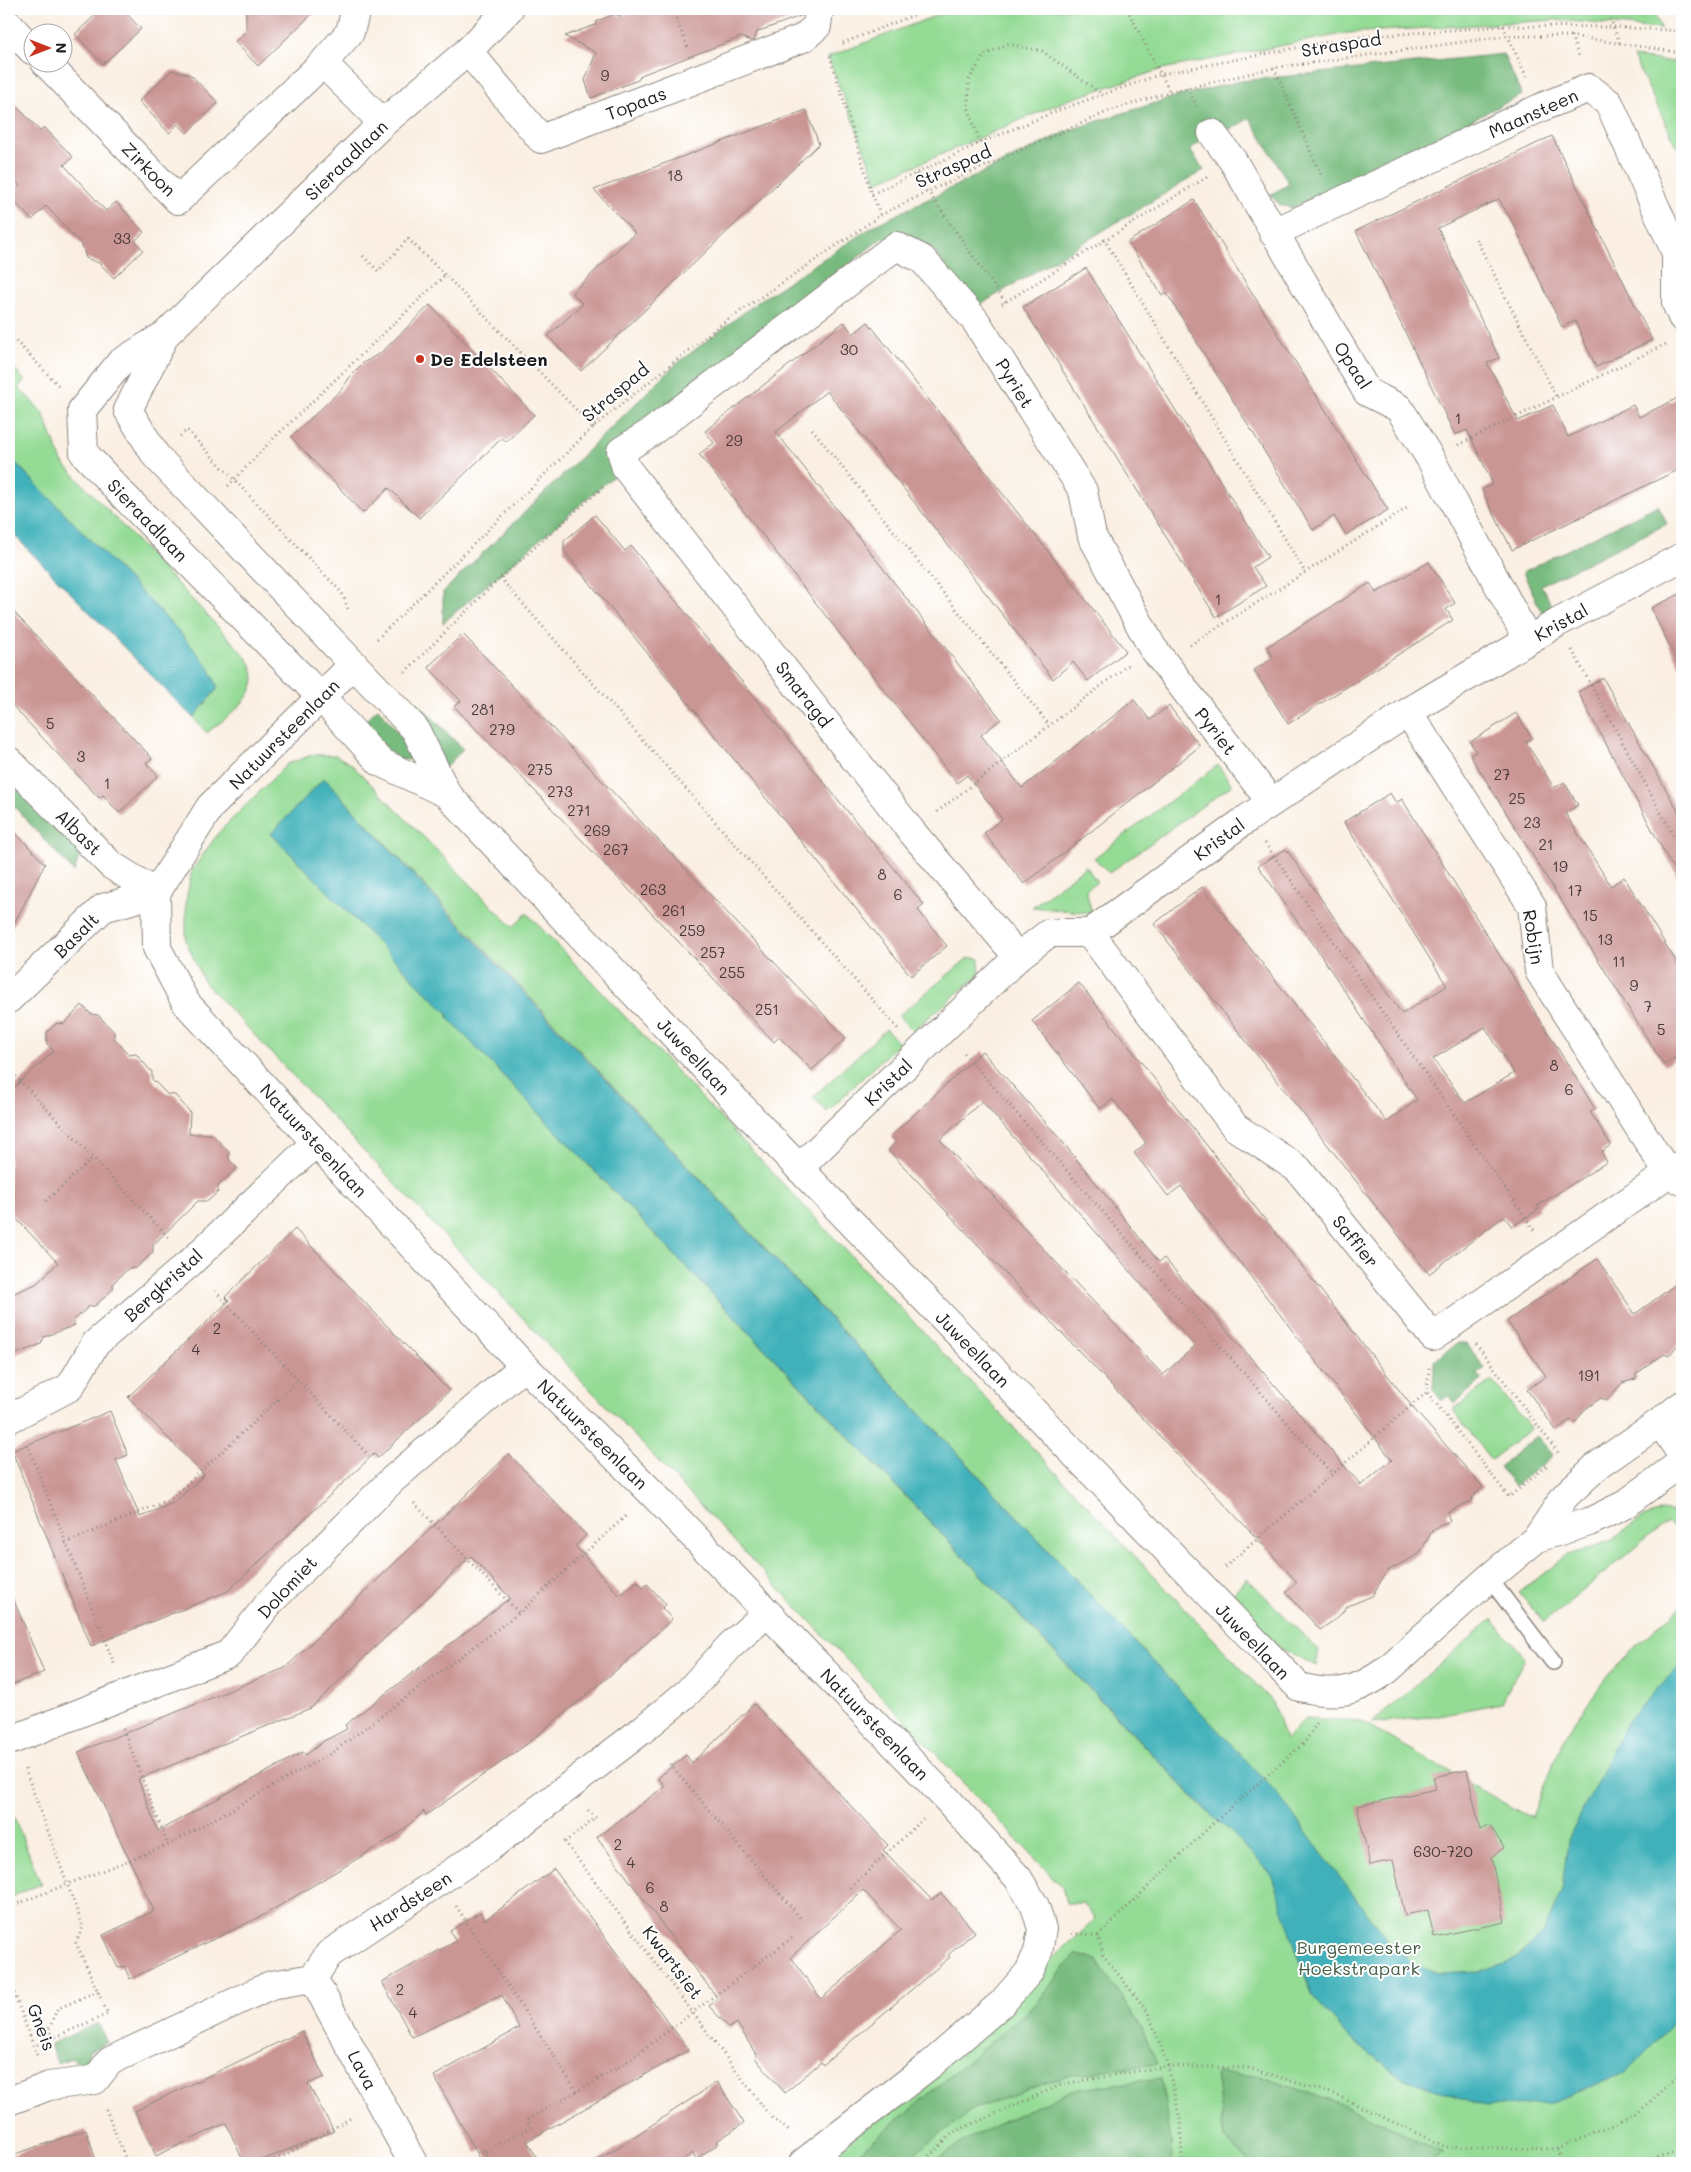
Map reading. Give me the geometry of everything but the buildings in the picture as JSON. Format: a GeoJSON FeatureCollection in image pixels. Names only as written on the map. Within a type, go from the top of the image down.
{"type":"FeatureCollection","features":[{"type":"Feature","properties":{"kind":"street","name":"Zirkoon"},"geometry":{"type":"LineString","coordinates":[[55,72],[178,200],[323,63],[350,32],[356,9]]}},
{"type":"Feature","properties":{"kind":"street","name":"Sieraadlaan"},"geometry":{"type":"LineString","coordinates":[[322,698],[84,453],[82,410],[120,363],[165,335],[383,123],[468,51],[509,9]]}},
{"type":"Feature","properties":{"kind":"street"},"geometry":{"type":"LineString","coordinates":[[9,25],[22,39]]}},
{"type":"Feature","properties":{"kind":"street","name":"Topaas"},"geometry":{"type":"LineString","coordinates":[[468,51],[541,139],[700,79],[803,38],[822,28]]}},
{"type":"Feature","properties":{"kind":"street"},"geometry":{"type":"LineString","coordinates":[[323,63],[383,123]]}},
{"type":"Feature","properties":{"kind":"street","name":"Maansteen"},"geometry":{"type":"LineString","coordinates":[[1273,233],[1542,107],[1589,88],[1609,103],[1676,253],[1678,328]]}},
{"type":"Feature","properties":{"kind":"street","name":"Opaal"},"geometry":{"type":"LineString","coordinates":[[1212,133],[1233,161],[1273,233],[1367,392],[1398,408],[1430,458],[1528,640]]}},
{"type":"Feature","properties":{"kind":"street","name":"Pyriet"},"geometry":{"type":"LineString","coordinates":[[626,468],[621,451],[650,433],[896,246],[922,259],[975,320],[1083,490],[1092,536],[1158,655],[1270,802]]}},
{"type":"Feature","properties":{"kind":"street","name":"Sieraadlaan"},"geometry":{"type":"LineString","coordinates":[[165,335],[128,410],[156,456],[354,664]]}},
{"type":"Feature","properties":{"kind":"street","name":"Smaragd"},"geometry":{"type":"LineString","coordinates":[[626,468],[912,832],[1018,957]]}},
{"type":"Feature","properties":{"kind":"street","name":"Kristal"},"geometry":{"type":"LineString","coordinates":[[799,1168],[1018,957],[1049,933],[1090,933],[1270,802],[1408,712],[1557,622],[1682,557]]}},
{"type":"Feature","properties":{"kind":"street","name":"Natuursteenlaan"},"geometry":{"type":"LineString","coordinates":[[354,664],[210,808],[156,894],[157,948],[186,1003],[524,1366],[652,1493],[946,1798],[1018,1878],[1035,1906],[1042,1929],[1038,1952],[1029,1972],[1002,2002],[930,2065],[806,2161]]}},
{"type":"Feature","properties":{"kind":"street","name":"Juweellaan"},"geometry":{"type":"LineString","coordinates":[[354,664],[415,729],[446,794],[799,1168],[1201,1588],[1299,1687],[1336,1694]]}},
{"type":"Feature","properties":{"kind":"street","name":"Juweellaan"},"geometry":{"type":"LineString","coordinates":[[322,698],[380,762],[446,794]]}},
{"type":"Feature","properties":{"kind":"street","name":"Robijn"},"geometry":{"type":"LineString","coordinates":[[1408,712],[1532,906],[1539,971],[1677,1173]]}},
{"type":"Feature","properties":{"kind":"street","name":"Albast"},"geometry":{"type":"LineString","coordinates":[[9,762],[111,865],[156,894]]}},
{"type":"Feature","properties":{"kind":"street","name":"Basalt"},"geometry":{"type":"LineString","coordinates":[[9,999],[103,908],[156,894]]}},
{"type":"Feature","properties":{"kind":"street","name":"Saffier"},"geometry":{"type":"LineString","coordinates":[[1090,933],[1235,1127],[1298,1169],[1433,1337]]}},
{"type":"Feature","properties":{"kind":"street","name":"Bergkristal"},"geometry":{"type":"LineString","coordinates":[[12,1417],[70,1387],[95,1344],[191,1262],[316,1142]]}},
{"type":"Feature","properties":{"kind":"street"},"geometry":{"type":"LineString","coordinates":[[1433,1337],[1552,1254],[1677,1173]]}},
{"type":"Feature","properties":{"kind":"street","name":"Dolomiet"},"geometry":{"type":"LineString","coordinates":[[11,1741],[228,1654],[270,1602],[392,1480],[524,1366]]}},
{"type":"Feature","properties":{"kind":"street"},"geometry":{"type":"LineString","coordinates":[[1336,1694],[1370,1682],[1387,1670],[1489,1578],[1537,1538],[1565,1496],[1597,1466],[1682,1405]]}},
{"type":"Feature","properties":{"kind":"street"},"geometry":{"type":"LineString","coordinates":[[1660,1422],[1682,1455]]}},
{"type":"Feature","properties":{"kind":"street"},"geometry":{"type":"LineString","coordinates":[[1537,1538],[1589,1522],[1624,1505],[1682,1462]]}},
{"type":"Feature","properties":{"kind":"street","name":"Hardsteen"},"geometry":{"type":"LineString","coordinates":[[313,1978],[329,1954],[440,1882],[569,1787],[688,1692],[730,1646],[768,1613]]}},
{"type":"Feature","properties":{"kind":"street"},"geometry":{"type":"LineString","coordinates":[[9,2101],[49,2086],[95,2080],[110,2061],[271,1985],[313,1978]]}},
{"type":"Feature","properties":{"kind":"street","name":"Lava"},"geometry":{"type":"LineString","coordinates":[[313,1978],[413,2163]]}},
{"type":"Feature","properties":{"kind":"lane"},"geometry":{"type":"LineString","coordinates":[[1489,1578],[1553,1662]]}},
{"type":"Feature","properties":{"kind":"path"},"geometry":{"type":"LineString","coordinates":[[672,9],[700,79]]}},
{"type":"Feature","properties":{"kind":"path"},"geometry":{"type":"LineString","coordinates":[[881,215],[872,194],[822,28],[930,9]]}},
{"type":"Feature","properties":{"kind":"path"},"geometry":{"type":"LineString","coordinates":[[1127,9],[1170,92]]}},
{"type":"Feature","properties":{"kind":"path"},"geometry":{"type":"LineString","coordinates":[[1606,9],[1620,44]]}},
{"type":"Feature","properties":{"kind":"path"},"geometry":{"type":"LineString","coordinates":[[872,194],[980,143],[1059,110],[1161,74],[1348,38],[1503,26],[1614,27],[1682,31]]}},
{"type":"Feature","properties":{"kind":"path"},"geometry":{"type":"LineString","coordinates":[[1503,26],[1506,36],[1542,107]]}},
{"type":"Feature","properties":{"kind":"path","name":"Straspad"},"geometry":{"type":"LineString","coordinates":[[377,639],[593,427],[718,326],[881,215],[928,191],[1110,111],[1170,92],[1274,68],[1506,36],[1571,36],[1682,53]]}},
{"type":"Feature","properties":{"kind":"path"},"geometry":{"type":"LineString","coordinates":[[980,143],[968,107],[970,80],[984,55],[1008,44],[1042,51],[1103,95]]}},
{"type":"Feature","properties":{"kind":"path"},"geometry":{"type":"LineString","coordinates":[[1274,68],[1334,204]]}},
{"type":"Feature","properties":{"kind":"path"},"geometry":{"type":"LineString","coordinates":[[975,320],[1233,161]]}},
{"type":"Feature","properties":{"kind":"path"},"geometry":{"type":"LineString","coordinates":[[916,174],[1005,302]]}},
{"type":"Feature","properties":{"kind":"path"},"geometry":{"type":"LineString","coordinates":[[363,256],[378,270],[408,239],[593,427]]}},
{"type":"Feature","properties":{"kind":"path"},"geometry":{"type":"LineString","coordinates":[[1104,239],[1305,572]]}},
{"type":"Feature","properties":{"kind":"path"},"geometry":{"type":"LineString","coordinates":[[1476,239],[1556,396]]}},
{"type":"Feature","properties":{"kind":"path"},"geometry":{"type":"LineString","coordinates":[[206,509],[273,439],[445,275]]}},
{"type":"Feature","properties":{"kind":"path"},"geometry":{"type":"LineString","coordinates":[[1430,458],[1556,396],[1678,328]]}},
{"type":"Feature","properties":{"kind":"path"},"geometry":{"type":"LineString","coordinates":[[9,334],[82,410]]}},
{"type":"Feature","properties":{"kind":"path"},"geometry":{"type":"LineString","coordinates":[[812,430],[1049,725]]}},
{"type":"Feature","properties":{"kind":"path"},"geometry":{"type":"LineString","coordinates":[[383,693],[500,578],[626,468]]}},
{"type":"Feature","properties":{"kind":"path"},"geometry":{"type":"LineString","coordinates":[[912,832],[1049,725],[1158,655],[1305,572],[1407,508]]}},
{"type":"Feature","properties":{"kind":"path"},"geometry":{"type":"LineString","coordinates":[[500,578],[919,1053]]}},
{"type":"Feature","properties":{"kind":"path"},"geometry":{"type":"LineString","coordinates":[[1557,622],[1682,851]]}},
{"type":"Feature","properties":{"kind":"path"},"geometry":{"type":"LineString","coordinates":[[1248,818],[1552,1254]]}},
{"type":"Feature","properties":{"kind":"path"},"geometry":{"type":"LineString","coordinates":[[943,1030],[1332,1474]]}},
{"type":"Feature","properties":{"kind":"path"},"geometry":{"type":"LineString","coordinates":[[9,1069],[191,1262]]}},
{"type":"Feature","properties":{"kind":"path"},"geometry":{"type":"LineString","coordinates":[[46,1201],[93,1158]]}},
{"type":"Feature","properties":{"kind":"path"},"geometry":{"type":"LineString","coordinates":[[215,1291],[519,1613]]}},
{"type":"Feature","properties":{"kind":"path"},"geometry":{"type":"LineString","coordinates":[[1458,1320],[1560,1455]]}},
{"type":"Feature","properties":{"kind":"path"},"geometry":{"type":"LineString","coordinates":[[1201,1588],[1427,1392],[1433,1337]]}},
{"type":"Feature","properties":{"kind":"path"},"geometry":{"type":"LineString","coordinates":[[65,1543],[170,1499],[298,1380]]}},
{"type":"Feature","properties":{"kind":"path"},"geometry":{"type":"LineString","coordinates":[[1427,1392],[1509,1497],[1566,1450]]}},
{"type":"Feature","properties":{"kind":"path"},"geometry":{"type":"LineString","coordinates":[[12,1417],[65,1543],[168,1845]]}},
{"type":"Feature","properties":{"kind":"path"},"geometry":{"type":"LineString","coordinates":[[9,1907],[168,1845],[333,1752],[519,1613],[652,1493]]}},
{"type":"Feature","properties":{"kind":"path"},"geometry":{"type":"LineString","coordinates":[[1098,1936],[1208,1828],[1305,1742],[1336,1694]]}},
{"type":"Feature","properties":{"kind":"path"},"geometry":{"type":"LineString","coordinates":[[11,1741],[84,1927],[76,1943],[108,2014],[34,2046]]}},
{"type":"Feature","properties":{"kind":"path"},"geometry":{"type":"LineString","coordinates":[[670,1764],[802,1920]]}},
{"type":"Feature","properties":{"kind":"path","name":"Kwartsiet"},"geometry":{"type":"LineString","coordinates":[[569,1787],[596,1818],[566,1842],[770,2116],[787,2128],[806,2161]]}},
{"type":"Feature","properties":{"kind":"path"},"geometry":{"type":"LineString","coordinates":[[850,1888],[946,1798]]}},
{"type":"Feature","properties":{"kind":"path"},"geometry":{"type":"LineString","coordinates":[[440,1882],[577,2092]]}},
{"type":"Feature","properties":{"kind":"path"},"geometry":{"type":"LineString","coordinates":[[1042,1929],[1098,1936]]}},
{"type":"Feature","properties":{"kind":"path"},"geometry":{"type":"LineString","coordinates":[[1098,1936],[1103,1955],[1148,2012],[1168,2066],[1181,2124],[1182,2163]]}},
{"type":"Feature","properties":{"kind":"path"},"geometry":{"type":"LineString","coordinates":[[464,2163],[531,2127],[527,2120],[621,2066],[792,1938]]}},
{"type":"Feature","properties":{"kind":"path","name":"Gneis"},"geometry":{"type":"LineString","coordinates":[[9,1979],[49,2086]]}},
{"type":"Feature","properties":{"kind":"path"},"geometry":{"type":"LineString","coordinates":[[52,2038],[49,2029],[57,2009],[98,1991]]}},
{"type":"Feature","properties":{"kind":"path"},"geometry":{"type":"LineString","coordinates":[[922,2163],[954,2132],[1063,2084],[1168,2066],[1250,2068],[1334,2094],[1446,2147],[1558,2148],[1635,2114],[1682,2074]]}},
{"type":"Feature","properties":{"kind":"path"},"geometry":{"type":"LineString","coordinates":[[95,2080],[127,2163]]}},
{"type":"Feature","properties":{"kind":"path"},"geometry":{"type":"LineString","coordinates":[[265,2163],[286,2155],[380,2102]]}},
{"type":"Feature","properties":{"kind":"path"},"geometry":{"type":"LineString","coordinates":[[1558,2148],[1561,2163]]}},
{"type":"Feature","properties":{"kind":"path"},"geometry":{"type":"LineString","coordinates":[[1634,2163],[1682,2148]]}},
{"type":"Feature","properties":{"kind":"green space"},"geometry":{"type":"Polygon","coordinates":[[[953,9],[1653,9],[1661,29],[1556,20],[1347,33],[1162,69],[1065,101],[877,182],[828,57],[953,9]]]}},
{"type":"Feature","properties":{"kind":"green space"},"geometry":{"type":"Polygon","coordinates":[[[1503,54],[1522,95],[1292,208],[1280,205],[1270,195],[1289,184],[1250,118],[1231,129],[1217,128],[1190,150],[1204,170],[973,309],[933,249],[902,235],[882,238],[611,453],[617,473],[443,623],[443,592],[675,365],[759,301],[875,225],[1070,130],[1171,98],[1241,81],[1503,54]]]}},
{"type":"Feature","properties":{"kind":"green space"},"geometry":{"type":"Polygon","coordinates":[[[1633,57],[1682,63],[1682,157],[1633,57]]]}},
{"type":"Feature","properties":{"kind":"green space"},"geometry":{"type":"Polygon","coordinates":[[[9,362],[25,381],[18,387],[43,413],[62,462],[239,649],[250,663],[254,676],[253,686],[248,695],[233,712],[207,733],[193,718],[218,688],[175,627],[9,456],[9,362]]]}},
{"type":"Feature","properties":{"kind":"green space"},"geometry":{"type":"Polygon","coordinates":[[[1658,505],[1667,524],[1541,585],[1554,610],[1542,613],[1523,572],[1658,505]]]}},
{"type":"Feature","properties":{"kind":"green space"},"geometry":{"type":"Polygon","coordinates":[[[416,701],[463,749],[444,769],[410,709],[416,701]]]}},
{"type":"Feature","properties":{"kind":"green space"},"geometry":{"type":"Polygon","coordinates":[[[378,708],[408,745],[412,754],[408,760],[396,758],[363,723],[378,708]]]}},
{"type":"Feature","properties":{"kind":"green space","name":"Burgemeester Hoekstrapark"},"geometry":{"type":"Polygon","coordinates":[[[312,755],[335,755],[351,764],[513,927],[527,913],[1273,1702],[1285,1740],[1306,1718],[1361,1721],[1532,1819],[1543,1787],[1567,1732],[1610,1674],[1653,1629],[1682,1607],[1682,2163],[819,2163],[940,2060],[1096,1919],[1083,1903],[1066,1903],[1062,1887],[204,982],[186,941],[186,900],[192,870],[219,832],[287,764],[312,755]],[[324,778],[271,834],[448,1014],[448,1018],[1211,1816],[1255,1770],[324,778]]]}},
{"type":"Feature","properties":{"kind":"green space"},"geometry":{"type":"Polygon","coordinates":[[[1218,765],[1232,785],[1109,873],[1094,858],[1218,765]]]}},
{"type":"Feature","properties":{"kind":"green space"},"geometry":{"type":"Polygon","coordinates":[[[9,775],[81,852],[74,872],[9,801],[9,775]]]}},
{"type":"Feature","properties":{"kind":"green space"},"geometry":{"type":"Polygon","coordinates":[[[1086,866],[1097,882],[1086,890],[1092,913],[1032,907],[1086,866]]]}},
{"type":"Feature","properties":{"kind":"green space"},"geometry":{"type":"Polygon","coordinates":[[[968,958],[979,958],[980,974],[913,1031],[898,1016],[968,958]]]}},
{"type":"Feature","properties":{"kind":"green space"},"geometry":{"type":"Polygon","coordinates":[[[886,1029],[899,1043],[827,1112],[813,1097],[886,1029]]]}},
{"type":"Feature","properties":{"kind":"green space"},"geometry":{"type":"Polygon","coordinates":[[[1458,1343],[1466,1343],[1485,1368],[1478,1374],[1482,1380],[1455,1403],[1449,1395],[1441,1401],[1433,1389],[1434,1361],[1458,1343]]]}},
{"type":"Feature","properties":{"kind":"green space"},"geometry":{"type":"Polygon","coordinates":[[[1492,1380],[1531,1429],[1491,1460],[1453,1410],[1492,1380]]]}},
{"type":"Feature","properties":{"kind":"green space"},"geometry":{"type":"Polygon","coordinates":[[[1537,1436],[1553,1455],[1515,1486],[1499,1467],[1537,1436]]]}},
{"type":"Feature","properties":{"kind":"green space"},"geometry":{"type":"Polygon","coordinates":[[[1663,1511],[1682,1515],[1682,1538],[1667,1521],[1544,1623],[1519,1593],[1566,1556],[1610,1541],[1643,1518],[1663,1511]]]}},
{"type":"Feature","properties":{"kind":"green space"},"geometry":{"type":"Polygon","coordinates":[[[1247,1578],[1319,1651],[1316,1666],[1278,1647],[1231,1595],[1247,1578]]]}},
{"type":"Feature","properties":{"kind":"green space"},"geometry":{"type":"Polygon","coordinates":[[[1492,1619],[1525,1658],[1501,1703],[1428,1717],[1372,1723],[1492,1619]]]}},
{"type":"Feature","properties":{"kind":"green space"},"geometry":{"type":"Polygon","coordinates":[[[9,1804],[41,1884],[11,1897],[9,1891],[9,1804]]]}},
{"type":"Feature","properties":{"kind":"green space"},"geometry":{"type":"Polygon","coordinates":[[[1075,1954],[1097,1960],[1142,2028],[1157,2064],[1065,2076],[972,2110],[902,2163],[846,2163],[1035,2005],[1075,1954]]]}},
{"type":"Feature","properties":{"kind":"green space"},"geometry":{"type":"Polygon","coordinates":[[[98,2023],[107,2043],[89,2051],[88,2059],[79,2063],[71,2058],[57,2063],[50,2044],[98,2023]]]}},
{"type":"Feature","properties":{"kind":"green space"},"geometry":{"type":"Polygon","coordinates":[[[1216,2073],[1260,2076],[1348,2107],[1442,2152],[1427,2163],[1250,2163],[1224,2139],[1216,2073]]]}},
{"type":"Feature","properties":{"kind":"green space"},"geometry":{"type":"Polygon","coordinates":[[[1161,2078],[1171,2142],[1172,2163],[931,2163],[969,2138],[1071,2090],[1161,2078]]]}},
{"type":"Feature","properties":{"kind":"water"},"geometry":{"type":"Polygon","coordinates":[[[9,456],[175,627],[209,667],[218,688],[193,718],[9,530],[9,456]]]}},
{"type":"Feature","properties":{"kind":"water"},"geometry":{"type":"Polygon","coordinates":[[[324,778],[1274,1790],[1391,1945],[1413,1964],[1439,1974],[1479,1972],[1518,1958],[1545,1930],[1562,1889],[1568,1840],[1627,1721],[1682,1664],[1682,2009],[1667,2030],[1627,2072],[1552,2102],[1487,2107],[1405,2079],[1351,2040],[1311,1994],[1271,1874],[1231,1832],[1211,1815],[448,1018],[448,1014],[271,834],[324,778]]]}},
{"type":"Feature","properties":{"kind":"place","name":"De Edelsteen"},"geometry":{"type":"Point","coordinates":[420,359]}}]}
